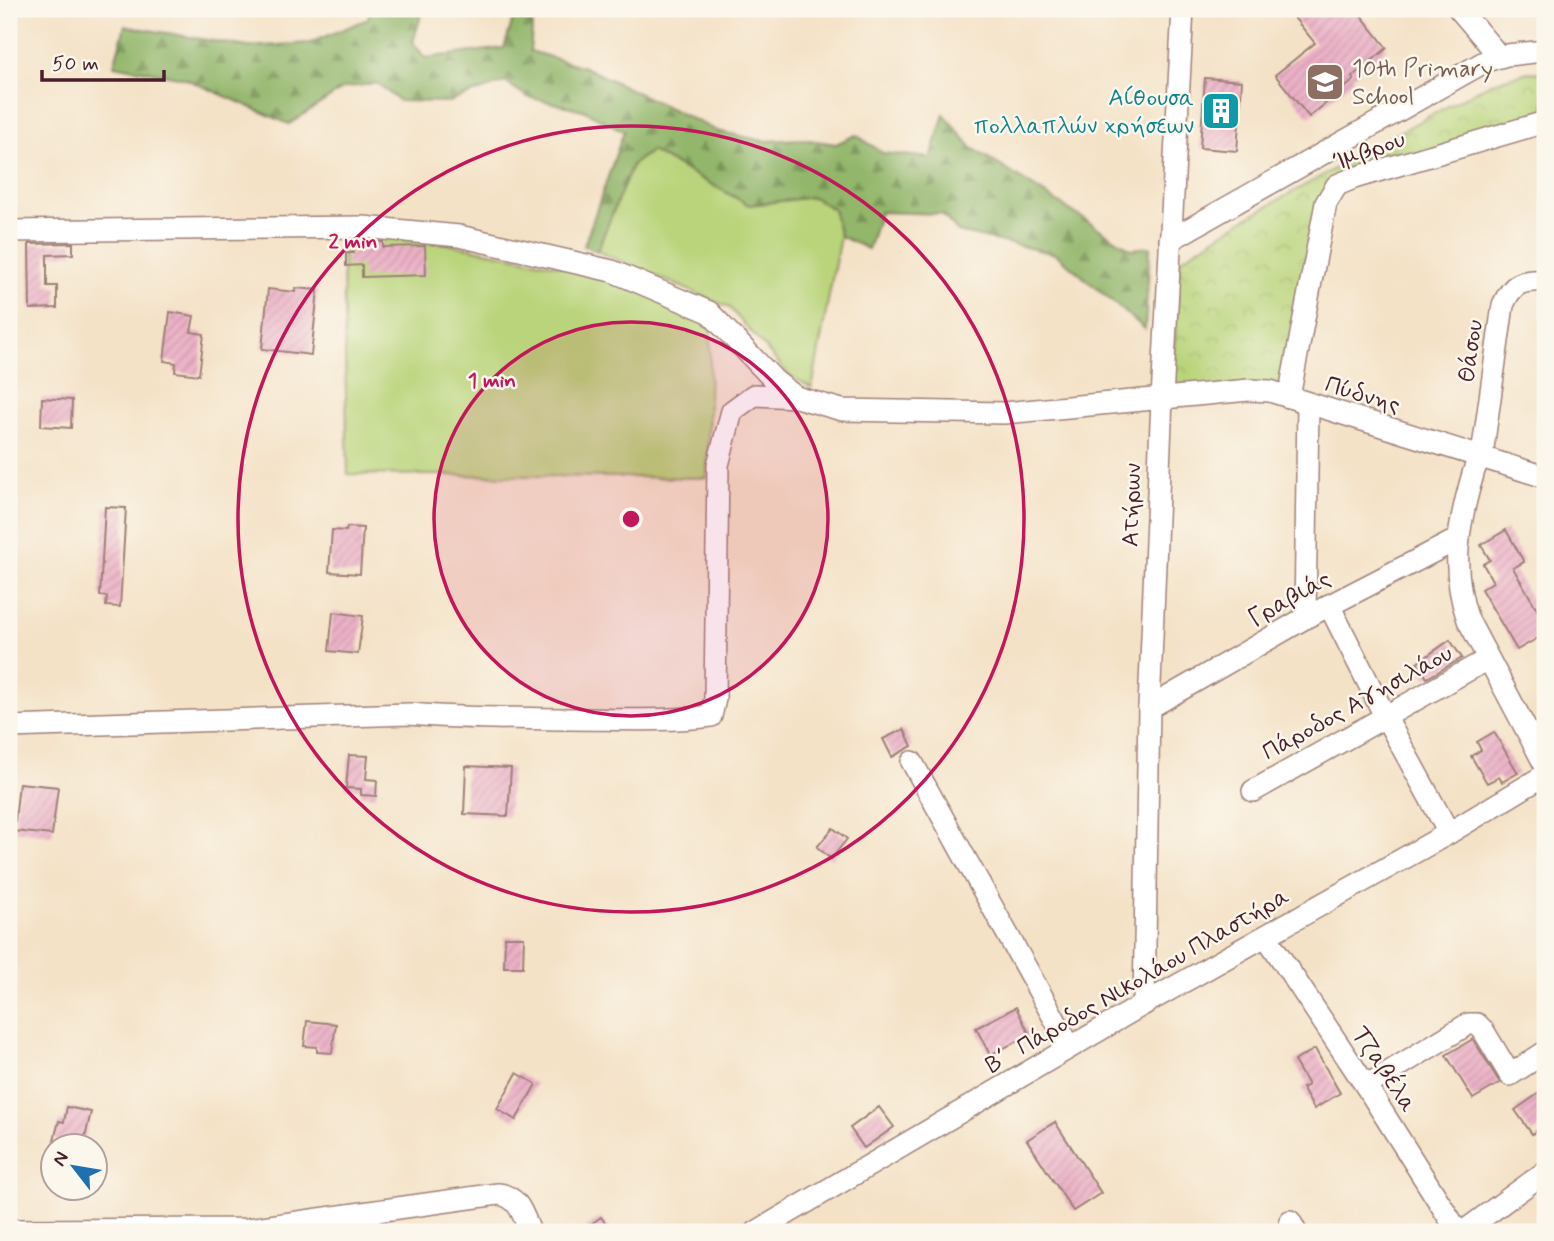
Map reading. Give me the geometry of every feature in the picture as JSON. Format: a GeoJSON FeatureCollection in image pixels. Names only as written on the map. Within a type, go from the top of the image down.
{"type":"FeatureCollection","features":[{"type":"Feature","properties":{"kind":"street","name":"Ατήρων"},"geometry":{"type":"LineString","coordinates":[[1144,1004],[1149,708],[1183,9]]}},
{"type":"Feature","properties":{"kind":"street"},"geometry":{"type":"LineString","coordinates":[[1459,9],[1499,56]]}},
{"type":"Feature","properties":{"kind":"street"},"geometry":{"type":"LineString","coordinates":[[1170,240],[1441,86],[1499,56],[1545,51]]}},
{"type":"Feature","properties":{"kind":"street","name":"Ίμβρου"},"geometry":{"type":"LineString","coordinates":[[1306,618],[1299,401],[1326,203],[1337,185],[1354,178],[1545,122]]}},
{"type":"Feature","properties":{"kind":"street"},"geometry":{"type":"LineString","coordinates":[[9,231],[363,227],[459,236],[612,271],[709,312],[775,381],[796,397]]}},
{"type":"Feature","properties":{"kind":"street","name":"Θάσου"},"geometry":{"type":"LineString","coordinates":[[1481,458],[1503,305],[1515,285],[1527,280],[1545,281]]}},
{"type":"Feature","properties":{"kind":"street","name":"Πύδνης"},"geometry":{"type":"LineString","coordinates":[[796,397],[842,410],[1004,412],[1248,390],[1270,391],[1545,478]]}},
{"type":"Feature","properties":{"kind":"street"},"geometry":{"type":"LineString","coordinates":[[9,727],[409,714],[441,717],[684,720],[711,716],[715,699],[718,465],[732,411],[754,394],[796,397]]}},
{"type":"Feature","properties":{"kind":"street"},"geometry":{"type":"LineString","coordinates":[[1481,458],[1473,470],[1458,539],[1457,579],[1461,601],[1468,621],[1545,765]]}},
{"type":"Feature","properties":{"kind":"street","name":"Γραβιάς"},"geometry":{"type":"LineString","coordinates":[[1149,708],[1329,605],[1458,539]]}},
{"type":"Feature","properties":{"kind":"street"},"geometry":{"type":"LineString","coordinates":[[1329,605],[1448,834]]}},
{"type":"Feature","properties":{"kind":"street","name":"Πάροδος Αγησιλάου"},"geometry":{"type":"LineString","coordinates":[[1252,791],[1488,659]]}},
{"type":"Feature","properties":{"kind":"street"},"geometry":{"type":"LineString","coordinates":[[912,762],[1070,1047]]}},
{"type":"Feature","properties":{"kind":"street","name":"Β΄ Πάροδος Νικολάου Πλαστήρα"},"geometry":{"type":"LineString","coordinates":[[756,1232],[1144,1004],[1448,834],[1545,775]]}},
{"type":"Feature","properties":{"kind":"street","name":"Τζαβέλα"},"geometry":{"type":"LineString","coordinates":[[1266,936],[1460,1232]]}},
{"type":"Feature","properties":{"kind":"street"},"geometry":{"type":"LineString","coordinates":[[1366,1086],[1468,1024],[1477,1024],[1510,1075],[1545,1052]]}},
{"type":"Feature","properties":{"kind":"street"},"geometry":{"type":"LineString","coordinates":[[1460,1232],[1545,1172]]}},
{"type":"Feature","properties":{"kind":"street"},"geometry":{"type":"LineString","coordinates":[[9,1230],[248,1229],[498,1194],[508,1195],[516,1201],[530,1232]]}},
{"type":"Feature","properties":{"kind":"green space"},"geometry":{"type":"Polygon","coordinates":[[[370,9],[423,9],[413,42],[425,58],[504,48],[513,19],[533,20],[530,51],[584,67],[717,131],[764,141],[802,139],[836,144],[856,135],[883,153],[931,158],[944,114],[971,147],[1131,249],[1150,247],[1145,329],[1056,254],[958,232],[942,214],[880,212],[868,249],[840,236],[833,209],[813,197],[749,205],[651,151],[632,165],[597,251],[584,246],[624,131],[583,110],[528,97],[505,82],[449,102],[399,101],[377,83],[344,88],[289,124],[184,78],[114,65],[125,26],[248,47],[310,43],[368,19],[370,9]]]}},
{"type":"Feature","properties":{"kind":"green space"},"geometry":{"type":"Polygon","coordinates":[[[1528,72],[1545,73],[1545,121],[1331,185],[1287,389],[1189,394],[1172,386],[1180,260],[1241,221],[1409,127],[1491,83],[1528,72]]]}},
{"type":"Feature","properties":{"kind":"green space"},"geometry":{"type":"Polygon","coordinates":[[[651,151],[749,205],[813,197],[833,209],[840,236],[812,388],[789,375],[729,307],[597,251],[632,165],[651,151]]]}},
{"type":"Feature","properties":{"kind":"green space"},"geometry":{"type":"Polygon","coordinates":[[[342,234],[438,242],[609,275],[711,322],[707,478],[348,474],[342,234]]]}},
{"type":"Feature","properties":{"kind":"building"},"geometry":{"type":"Polygon","coordinates":[[[1287,9],[1356,9],[1387,48],[1352,77],[1354,80],[1309,117],[1275,75],[1315,43],[1287,9]]]}},
{"type":"Feature","properties":{"kind":"building","name":"Αίθουσα πολλαπλών χρήσεων"},"geometry":{"type":"Polygon","coordinates":[[[1205,78],[1242,81],[1237,151],[1200,148],[1205,78]]]}},
{"type":"Feature","properties":{"kind":"building"},"geometry":{"type":"Polygon","coordinates":[[[353,240],[383,242],[383,247],[425,246],[426,275],[362,277],[362,265],[346,266],[346,253],[353,253],[353,240]]]}},
{"type":"Feature","properties":{"kind":"building"},"geometry":{"type":"Polygon","coordinates":[[[73,243],[73,254],[47,255],[47,286],[57,286],[57,308],[30,309],[29,244],[73,243]]]}},
{"type":"Feature","properties":{"kind":"building"},"geometry":{"type":"Polygon","coordinates":[[[295,288],[318,290],[311,355],[262,349],[268,289],[295,292],[295,288]]]}},
{"type":"Feature","properties":{"kind":"building"},"geometry":{"type":"Polygon","coordinates":[[[170,312],[194,316],[191,332],[204,334],[199,375],[175,372],[176,363],[164,361],[170,312]]]}},
{"type":"Feature","properties":{"kind":"building"},"geometry":{"type":"Polygon","coordinates":[[[42,398],[72,400],[71,428],[41,426],[42,398]]]}},
{"type":"Feature","properties":{"kind":"building"},"geometry":{"type":"Polygon","coordinates":[[[105,507],[126,508],[120,607],[106,606],[107,597],[100,596],[105,507]]]}},
{"type":"Feature","properties":{"kind":"building"},"geometry":{"type":"Polygon","coordinates":[[[347,527],[363,528],[360,574],[329,572],[332,530],[346,531],[347,527]]]}},
{"type":"Feature","properties":{"kind":"building"},"geometry":{"type":"Polygon","coordinates":[[[1506,530],[1524,562],[1513,568],[1545,623],[1545,634],[1517,650],[1481,589],[1493,582],[1483,564],[1490,560],[1481,545],[1506,530]]]}},
{"type":"Feature","properties":{"kind":"building"},"geometry":{"type":"Polygon","coordinates":[[[333,612],[363,616],[358,654],[329,651],[333,612]]]}},
{"type":"Feature","properties":{"kind":"building"},"geometry":{"type":"Polygon","coordinates":[[[1450,640],[1462,658],[1427,678],[1417,663],[1450,640]]]}},
{"type":"Feature","properties":{"kind":"building"},"geometry":{"type":"Polygon","coordinates":[[[904,729],[912,746],[892,757],[883,739],[904,729]]]}},
{"type":"Feature","properties":{"kind":"building"},"geometry":{"type":"Polygon","coordinates":[[[1494,732],[1518,773],[1502,782],[1499,777],[1487,783],[1471,756],[1481,750],[1477,742],[1494,732]]]}},
{"type":"Feature","properties":{"kind":"building"},"geometry":{"type":"Polygon","coordinates":[[[349,755],[368,756],[366,779],[377,780],[376,796],[361,795],[361,789],[346,788],[349,755]]]}},
{"type":"Feature","properties":{"kind":"building"},"geometry":{"type":"Polygon","coordinates":[[[466,766],[511,768],[508,816],[464,814],[466,766]]]}},
{"type":"Feature","properties":{"kind":"building"},"geometry":{"type":"Polygon","coordinates":[[[19,783],[58,787],[52,835],[14,831],[19,783]]]}},
{"type":"Feature","properties":{"kind":"building"},"geometry":{"type":"Polygon","coordinates":[[[833,828],[847,839],[831,859],[817,847],[833,828]]]}},
{"type":"Feature","properties":{"kind":"building"},"geometry":{"type":"Polygon","coordinates":[[[505,937],[524,937],[523,967],[504,967],[505,937]]]}},
{"type":"Feature","properties":{"kind":"building"},"geometry":{"type":"Polygon","coordinates":[[[1016,1007],[1030,1035],[990,1055],[976,1028],[1016,1007]]]}},
{"type":"Feature","properties":{"kind":"building"},"geometry":{"type":"Polygon","coordinates":[[[307,1021],[336,1024],[332,1053],[317,1052],[317,1047],[304,1046],[307,1021]]]}},
{"type":"Feature","properties":{"kind":"building"},"geometry":{"type":"Polygon","coordinates":[[[1473,1039],[1500,1083],[1473,1099],[1446,1055],[1473,1039]]]}},
{"type":"Feature","properties":{"kind":"building"},"geometry":{"type":"Polygon","coordinates":[[[1315,1049],[1340,1093],[1314,1109],[1302,1088],[1308,1085],[1294,1061],[1315,1049]]]}},
{"type":"Feature","properties":{"kind":"building"},"geometry":{"type":"Polygon","coordinates":[[[517,1073],[536,1084],[516,1120],[497,1109],[517,1073]]]}},
{"type":"Feature","properties":{"kind":"building"},"geometry":{"type":"Polygon","coordinates":[[[1545,1089],[1545,1124],[1532,1134],[1515,1110],[1545,1089]]]}},
{"type":"Feature","properties":{"kind":"building"},"geometry":{"type":"Polygon","coordinates":[[[67,1107],[91,1112],[86,1132],[56,1132],[59,1121],[64,1122],[67,1107]]]}},
{"type":"Feature","properties":{"kind":"building"},"geometry":{"type":"Polygon","coordinates":[[[879,1107],[894,1127],[864,1148],[850,1128],[879,1107]]]}},
{"type":"Feature","properties":{"kind":"building"},"geometry":{"type":"Polygon","coordinates":[[[1055,1122],[1101,1193],[1073,1211],[1027,1140],[1055,1122]]]}},
{"type":"Feature","properties":{"kind":"building"},"geometry":{"type":"Polygon","coordinates":[[[601,1217],[612,1232],[580,1232],[601,1217]]]}},
{"type":"Feature","properties":{"kind":"place","name":"10th Primary School"},"geometry":{"type":"Point","coordinates":[1325,82]}},
{"type":"Feature","properties":{"kind":"place","name":"Αίθουσα πολλαπλών χρήσεων"},"geometry":{"type":"Point","coordinates":[1221,111]}}]}
